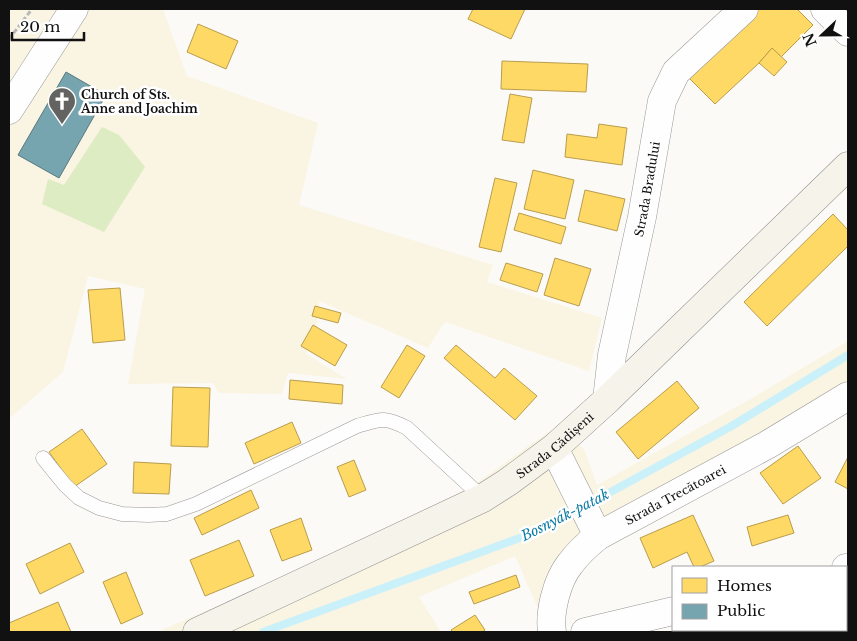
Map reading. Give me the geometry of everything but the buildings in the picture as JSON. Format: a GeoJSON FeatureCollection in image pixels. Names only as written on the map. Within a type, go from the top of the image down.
{"type":"FeatureCollection","features":[{"type":"Feature","properties":{"kind":"main road","name":"Strada Cădișeni"},"geometry":{"type":"LineString","coordinates":[[198,632],[483,498],[508,482],[554,448],[607,400],[848,166]]}},
{"type":"Feature","properties":{"kind":"street"},"geometry":{"type":"LineString","coordinates":[[9,110],[74,9]]}},
{"type":"Feature","properties":{"kind":"street","name":"Strada Bradului"},"geometry":{"type":"LineString","coordinates":[[607,400],[612,355],[642,218],[662,101],[676,72],[744,9]]}},
{"type":"Feature","properties":{"kind":"street"},"geometry":{"type":"LineString","coordinates":[[824,9],[848,32]]}},
{"type":"Feature","properties":{"kind":"street","name":"Strada Trecătoarei"},"geometry":{"type":"LineString","coordinates":[[552,632],[551,622],[555,598],[561,579],[569,564],[584,548],[595,530],[767,446],[848,396]]}},
{"type":"Feature","properties":{"kind":"street"},"geometry":{"type":"LineString","coordinates":[[554,448],[595,530]]}},
{"type":"Feature","properties":{"kind":"street"},"geometry":{"type":"LineString","coordinates":[[585,632],[672,611]]}},
{"type":"Feature","properties":{"kind":"lane"},"geometry":{"type":"LineString","coordinates":[[43,458],[65,485],[79,498],[99,508],[122,514],[168,514],[196,504],[357,426],[377,420],[393,421],[407,428],[483,498]]}},
{"type":"Feature","properties":{"kind":"path"},"geometry":{"type":"LineString","coordinates":[[9,39],[32,9]]}},
{"type":"Feature","properties":{"kind":"shaded area"},"geometry":{"type":"Polygon","coordinates":[[[9,9],[163,9],[187,76],[318,123],[299,205],[493,265],[487,282],[602,318],[589,371],[445,322],[428,348],[319,301],[317,323],[306,354],[347,379],[288,373],[282,394],[219,393],[213,383],[128,384],[145,289],[88,276],[63,372],[9,419],[9,9]]]}},
{"type":"Feature","properties":{"kind":"shaded area"},"geometry":{"type":"Polygon","coordinates":[[[848,341],[848,407],[601,545],[572,585],[563,623],[547,629],[515,556],[419,597],[441,632],[157,632],[362,544],[451,501],[561,423],[585,451],[597,485],[745,402],[848,341]]]}},
{"type":"Feature","properties":{"kind":"shaded area"},"geometry":{"type":"Polygon","coordinates":[[[848,560],[848,632],[834,631],[847,631],[847,566],[826,566],[848,560]]]}},
{"type":"Feature","properties":{"kind":"green space"},"geometry":{"type":"Polygon","coordinates":[[[102,127],[119,135],[145,167],[104,232],[42,204],[48,179],[64,185],[102,127]]]}},
{"type":"Feature","properties":{"kind":"waterway","name":"Bosnyák-patak"},"geometry":{"type":"LineString","coordinates":[[263,632],[539,531],[730,427],[848,355]]}},
{"type":"Feature","properties":{"kind":"place","name":"Church of Sts. Anne and Joachim"},"geometry":{"type":"Point","coordinates":[62,125]}}]}
